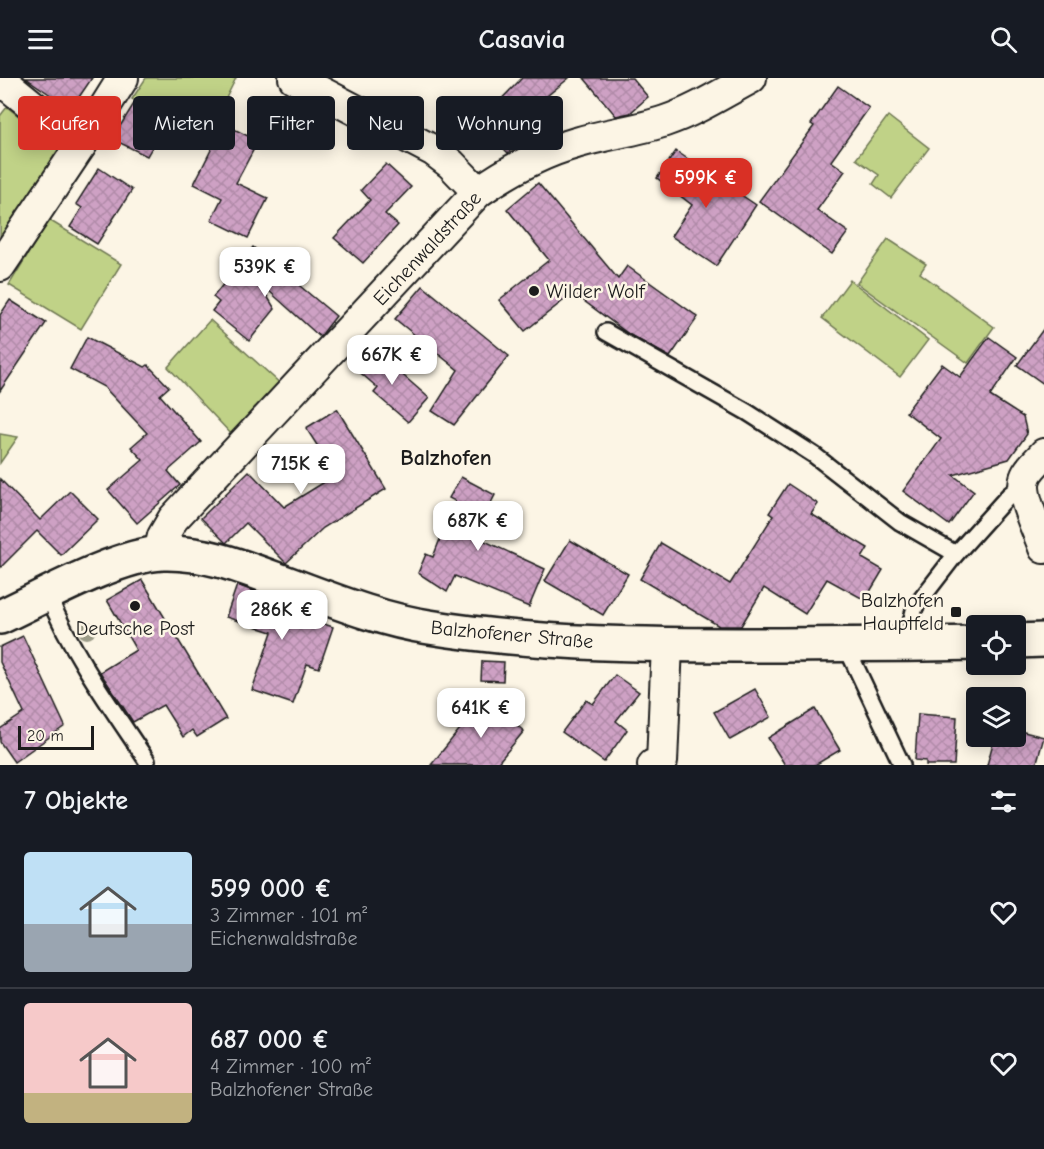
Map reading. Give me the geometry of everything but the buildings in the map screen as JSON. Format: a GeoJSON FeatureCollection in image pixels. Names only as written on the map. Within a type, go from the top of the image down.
{"type":"FeatureCollection","features":[{"type":"Feature","properties":{"kind":"street"},"geometry":{"type":"LineString","coordinates":[[112,96],[123,78]]}},
{"type":"Feature","properties":{"kind":"street"},"geometry":{"type":"LineString","coordinates":[[294,78],[434,151],[451,164],[478,192]]}},
{"type":"Feature","properties":{"kind":"street","name":"Eichenwaldstraße"},"geometry":{"type":"LineString","coordinates":[[159,553],[163,536],[173,519],[478,192],[510,170],[551,151],[576,142],[666,121],[686,113],[751,78]]}},
{"type":"Feature","properties":{"kind":"street"},"geometry":{"type":"LineString","coordinates":[[0,79],[21,96]]}},
{"type":"Feature","properties":{"kind":"street"},"geometry":{"type":"LineString","coordinates":[[0,266],[78,150]]}},
{"type":"Feature","properties":{"kind":"street"},"geometry":{"type":"LineString","coordinates":[[1044,454],[1026,474],[1023,484],[1024,494],[1044,548]]}},
{"type":"Feature","properties":{"kind":"street","name":"Balzhofener Straße"},"geometry":{"type":"LineString","coordinates":[[0,617],[123,561],[159,553],[180,553],[222,560],[351,606],[425,627],[520,639],[667,645],[966,643]]}},
{"type":"Feature","properties":{"kind":"street"},"geometry":{"type":"LineString","coordinates":[[1026,641],[1044,640]]}},
{"type":"Feature","properties":{"kind":"street"},"geometry":{"type":"LineString","coordinates":[[659,764],[667,645]]}},
{"type":"Feature","properties":{"kind":"lane"},"geometry":{"type":"LineString","coordinates":[[606,332],[747,412],[814,454],[900,522],[956,554]]}},
{"type":"Feature","properties":{"kind":"lane"},"geometry":{"type":"LineString","coordinates":[[905,645],[915,607],[956,554],[1009,495],[1023,484]]}},
{"type":"Feature","properties":{"kind":"lane"},"geometry":{"type":"LineString","coordinates":[[48,595],[62,629],[84,667],[147,761]]}},
{"type":"Feature","properties":{"kind":"lane"},"geometry":{"type":"LineString","coordinates":[[845,644],[902,765]]}},
{"type":"Feature","properties":{"kind":"green space"},"geometry":{"type":"Polygon","coordinates":[[[146,78],[236,78],[227,96],[134,96],[146,78]]]}},
{"type":"Feature","properties":{"kind":"green space"},"geometry":{"type":"Polygon","coordinates":[[[7,107],[18,116],[18,150],[58,150],[60,164],[0,254],[0,116],[7,107]]]}},
{"type":"Feature","properties":{"kind":"green space"},"geometry":{"type":"Polygon","coordinates":[[[888,116],[929,148],[891,198],[873,184],[879,175],[856,159],[888,116]]]}},
{"type":"Feature","properties":{"kind":"green space"},"geometry":{"type":"Polygon","coordinates":[[[49,220],[121,264],[81,329],[9,285],[49,220]]]}},
{"type":"Feature","properties":{"kind":"green space"},"geometry":{"type":"Polygon","coordinates":[[[888,239],[926,264],[920,273],[994,327],[968,363],[857,283],[888,239]]]}},
{"type":"Feature","properties":{"kind":"green space"},"geometry":{"type":"Polygon","coordinates":[[[850,280],[928,340],[900,377],[822,318],[850,280]]]}},
{"type":"Feature","properties":{"kind":"green space"},"geometry":{"type":"Polygon","coordinates":[[[210,320],[283,386],[233,436],[168,367],[210,320]]]}},
{"type":"Feature","properties":{"kind":"green space"},"geometry":{"type":"Polygon","coordinates":[[[0,434],[18,437],[0,463],[0,434]]]}},
{"type":"Feature","properties":{"kind":"place","name":"Wilder Wolf"},"geometry":{"type":"Point","coordinates":[534,291]}},
{"type":"Feature","properties":{"kind":"place","name":"Deutsche Post"},"geometry":{"type":"Point","coordinates":[135,606]}},
{"type":"Feature","properties":{"kind":"place","name":"Balzhofen Hauptfeld"},"geometry":{"type":"Point","coordinates":[956,612]}},
{"type":"Feature","properties":{"kind":"district","name":"Balzhofen"},"geometry":{"type":"Point","coordinates":[446,457]}}]}
